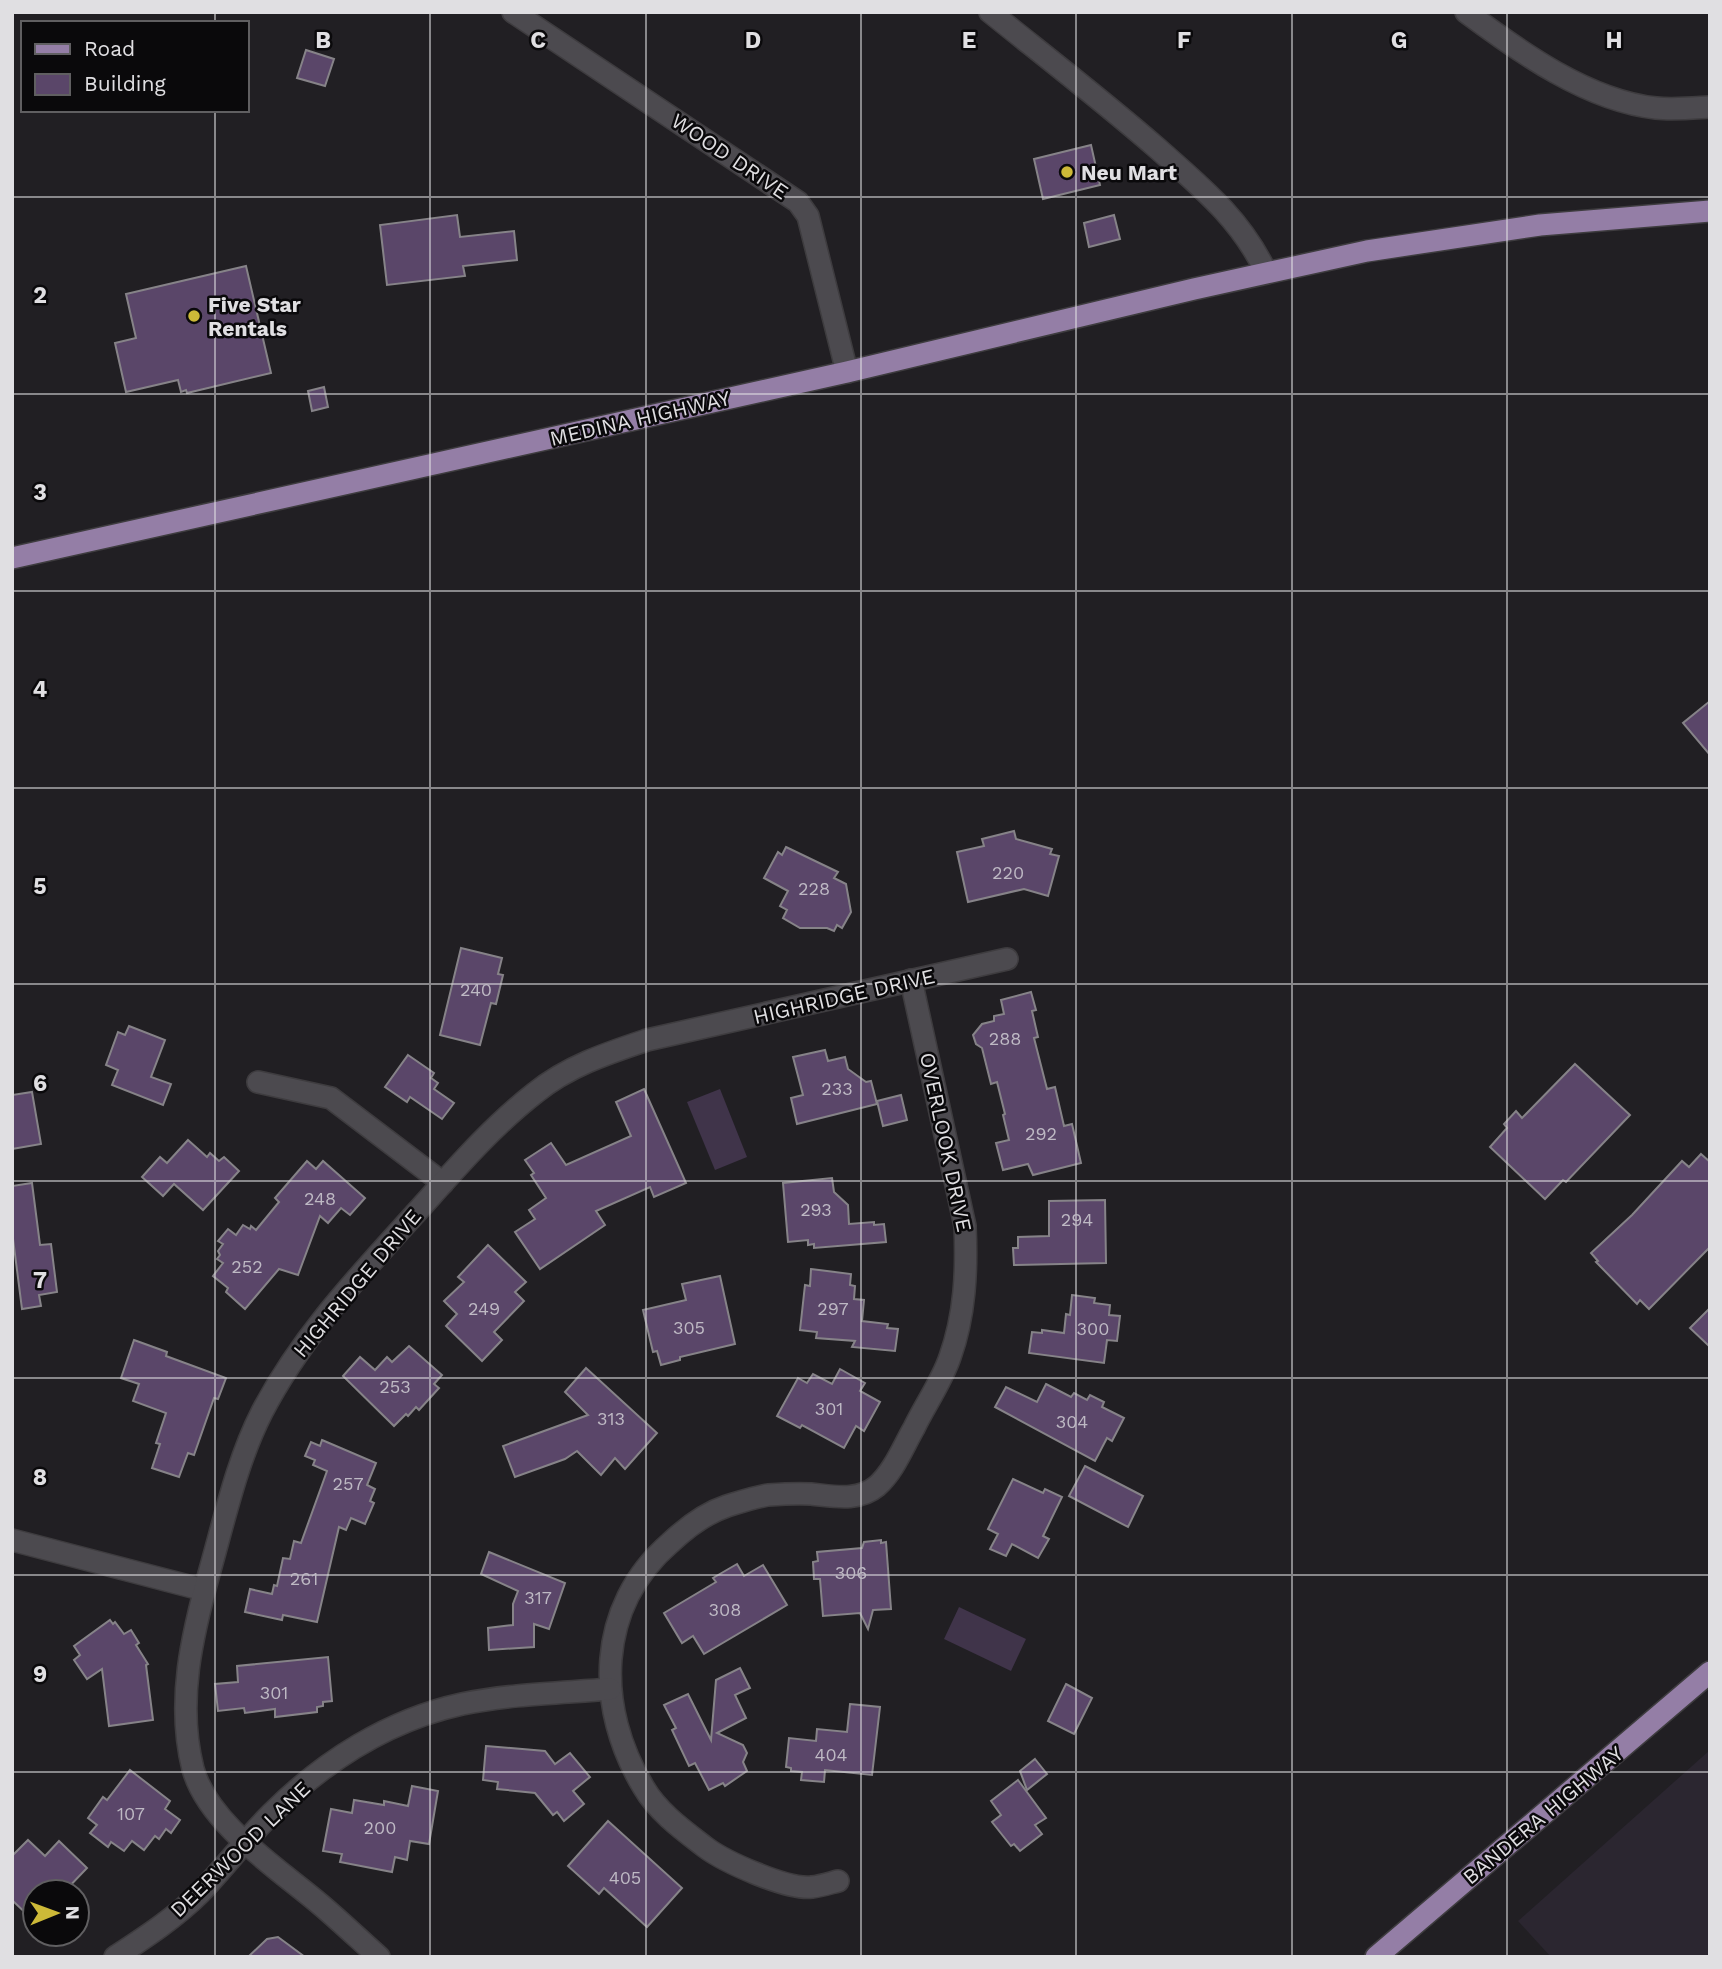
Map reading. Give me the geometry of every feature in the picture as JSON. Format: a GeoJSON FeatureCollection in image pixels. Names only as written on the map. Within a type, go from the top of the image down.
{"type":"FeatureCollection","features":[{"type":"Feature","properties":{"kind":"main road","name":"MEDINA HIGHWAY"},"geometry":{"type":"LineString","coordinates":[[12,558],[847,372],[1266,272],[1367,251],[1540,225],[1710,211]]}},
{"type":"Feature","properties":{"kind":"main road","name":"BANDERA HIGHWAY"},"geometry":{"type":"LineString","coordinates":[[1376,1957],[1710,1672]]}},
{"type":"Feature","properties":{"kind":"street","name":"WOOD DRIVE"},"geometry":{"type":"LineString","coordinates":[[513,12],[798,202],[808,216],[847,372]]}},
{"type":"Feature","properties":{"kind":"street"},"geometry":{"type":"LineString","coordinates":[[990,12],[1128,122],[1215,200],[1253,245],[1266,272]]}},
{"type":"Feature","properties":{"kind":"street"},"geometry":{"type":"LineString","coordinates":[[1466,12],[1518,50],[1562,75],[1615,99],[1656,108],[1710,107]]}},
{"type":"Feature","properties":{"kind":"street","name":"HIGHRIDGE DRIVE"},"geometry":{"type":"LineString","coordinates":[[379,1957],[232,1828],[206,1797],[194,1770],[187,1733],[184,1705],[186,1677],[204,1590],[240,1464],[260,1415],[288,1365],[332,1308],[491,1133],[537,1091],[590,1059],[648,1040],[1007,959]]}},
{"type":"Feature","properties":{"kind":"street","name":"OVERLOOK DRIVE"},"geometry":{"type":"LineString","coordinates":[[838,1881],[811,1888],[782,1882],[748,1870],[712,1852],[678,1827],[645,1790],[622,1745],[610,1689],[611,1644],[626,1597],[651,1558],[686,1528],[725,1507],[767,1495],[840,1497],[863,1495],[877,1486],[894,1464],[950,1358],[962,1309],[967,1268],[965,1226],[911,980]]}},
{"type":"Feature","properties":{"kind":"street"},"geometry":{"type":"LineString","coordinates":[[258,1083],[331,1098],[443,1183]]}},
{"type":"Feature","properties":{"kind":"street"},"geometry":{"type":"LineString","coordinates":[[12,1540],[204,1590]]}},
{"type":"Feature","properties":{"kind":"street","name":"DEERWOOD LANE"},"geometry":{"type":"LineString","coordinates":[[115,1957],[154,1931],[198,1895],[270,1815],[330,1764],[372,1737],[418,1717],[462,1704],[506,1697],[610,1689]]}},
{"type":"Feature","properties":{"kind":"shaded area"},"geometry":{"type":"Polygon","coordinates":[[[720,1089],[747,1157],[715,1170],[687,1102],[720,1089]]]}},
{"type":"Feature","properties":{"kind":"shaded area"},"geometry":{"type":"Polygon","coordinates":[[[959,1607],[1026,1639],[1011,1671],[944,1639],[959,1607]]]}},
{"type":"Feature","properties":{"kind":"shaded area"},"geometry":{"type":"Polygon","coordinates":[[[1710,1750],[1710,1957],[1551,1957],[1518,1921],[1710,1750]]]}},
{"type":"Feature","properties":{"kind":"building"},"geometry":{"type":"Polygon","coordinates":[[[306,50],[334,59],[325,86],[297,78],[306,50]]]}},
{"type":"Feature","properties":{"kind":"building","name":"Neu Mart"},"geometry":{"type":"Polygon","coordinates":[[[1091,145],[1100,185],[1043,199],[1034,159],[1091,145]]]}},
{"type":"Feature","properties":{"kind":"building"},"geometry":{"type":"Polygon","coordinates":[[[457,215],[460,237],[514,231],[517,260],[463,266],[465,276],[387,285],[380,225],[457,215]]]}},
{"type":"Feature","properties":{"kind":"building"},"geometry":{"type":"Polygon","coordinates":[[[1114,215],[1120,239],[1089,247],[1084,223],[1114,215]]]}},
{"type":"Feature","properties":{"kind":"building","name":"Five Star Rentals"},"geometry":{"type":"Polygon","coordinates":[[[246,266],[271,373],[187,393],[186,390],[181,392],[178,380],[126,392],[115,343],[136,338],[126,294],[246,266]]]}},
{"type":"Feature","properties":{"kind":"building"},"geometry":{"type":"Polygon","coordinates":[[[324,387],[328,407],[312,411],[308,391],[324,387]]]}},
{"type":"Feature","properties":{"kind":"building"},"geometry":{"type":"Polygon","coordinates":[[[1710,701],[1710,755],[1683,723],[1710,701]]]}},
{"type":"Feature","properties":{"kind":"building"},"geometry":{"type":"Polygon","coordinates":[[[1014,831],[1016,839],[1052,849],[1050,854],[1059,856],[1048,896],[1024,889],[968,902],[957,852],[984,846],[982,839],[1014,831]]]}},
{"type":"Feature","properties":{"kind":"building"},"geometry":{"type":"Polygon","coordinates":[[[786,847],[838,872],[834,878],[846,884],[851,912],[842,928],[837,925],[834,931],[827,928],[800,928],[783,918],[787,910],[780,906],[788,891],[764,878],[778,852],[782,855],[786,847]]]}},
{"type":"Feature","properties":{"kind":"building"},"geometry":{"type":"Polygon","coordinates":[[[461,948],[502,958],[498,974],[503,975],[496,1004],[491,1003],[480,1045],[440,1035],[461,948]]]}},
{"type":"Feature","properties":{"kind":"building"},"geometry":{"type":"Polygon","coordinates":[[[1031,992],[1036,1010],[1032,1011],[1038,1037],[1034,1038],[1047,1089],[1055,1087],[1064,1126],[1072,1124],[1081,1163],[1033,1175],[1028,1164],[1003,1170],[996,1143],[1009,1140],[1003,1115],[1005,1114],[997,1082],[991,1084],[982,1048],[976,1044],[973,1035],[982,1024],[994,1021],[994,1016],[1004,1014],[1001,1000],[1031,992]]]}},
{"type":"Feature","properties":{"kind":"building"},"geometry":{"type":"Polygon","coordinates":[[[129,1026],[165,1040],[151,1077],[171,1084],[163,1105],[112,1085],[118,1070],[106,1065],[118,1032],[125,1035],[129,1026]]]}},
{"type":"Feature","properties":{"kind":"building"},"geometry":{"type":"Polygon","coordinates":[[[825,1050],[828,1061],[845,1057],[848,1069],[866,1082],[871,1081],[877,1104],[797,1124],[791,1098],[803,1095],[793,1057],[825,1050]]]}},
{"type":"Feature","properties":{"kind":"building"},"geometry":{"type":"Polygon","coordinates":[[[408,1055],[434,1073],[431,1078],[438,1083],[434,1089],[454,1103],[442,1119],[410,1097],[407,1102],[385,1087],[408,1055]]]}},
{"type":"Feature","properties":{"kind":"building"},"geometry":{"type":"Polygon","coordinates":[[[1575,1064],[1630,1115],[1566,1182],[1563,1180],[1545,1199],[1490,1147],[1507,1128],[1504,1124],[1516,1111],[1522,1118],[1575,1064]]]}},
{"type":"Feature","properties":{"kind":"building"},"geometry":{"type":"Polygon","coordinates":[[[644,1089],[686,1183],[654,1197],[650,1187],[596,1211],[605,1225],[540,1269],[515,1232],[535,1219],[529,1210],[546,1198],[525,1160],[551,1143],[566,1165],[631,1136],[616,1102],[644,1089]]]}},
{"type":"Feature","properties":{"kind":"building"},"geometry":{"type":"Polygon","coordinates":[[[32,1092],[41,1144],[12,1149],[12,1095],[32,1092]]]}},
{"type":"Feature","properties":{"kind":"building"},"geometry":{"type":"Polygon","coordinates":[[[901,1095],[907,1120],[883,1126],[877,1101],[901,1095]]]}},
{"type":"Feature","properties":{"kind":"building"},"geometry":{"type":"Polygon","coordinates":[[[188,1140],[207,1157],[210,1153],[219,1161],[224,1157],[239,1171],[203,1210],[174,1184],[163,1196],[142,1177],[160,1157],[167,1163],[188,1140]]]}},
{"type":"Feature","properties":{"kind":"building"},"geometry":{"type":"Polygon","coordinates":[[[1701,1154],[1710,1162],[1710,1247],[1649,1309],[1640,1300],[1637,1304],[1596,1262],[1598,1261],[1591,1253],[1632,1215],[1682,1161],[1689,1167],[1701,1154]]]}},
{"type":"Feature","properties":{"kind":"building"},"geometry":{"type":"Polygon","coordinates":[[[307,1161],[316,1169],[323,1161],[365,1198],[350,1215],[341,1208],[328,1223],[320,1216],[298,1275],[279,1269],[245,1309],[226,1292],[228,1288],[213,1276],[223,1263],[217,1259],[223,1244],[218,1241],[228,1229],[236,1235],[243,1225],[256,1230],[279,1202],[275,1198],[307,1161]]]}},
{"type":"Feature","properties":{"kind":"building"},"geometry":{"type":"Polygon","coordinates":[[[832,1178],[834,1192],[848,1205],[849,1224],[884,1224],[886,1242],[814,1248],[814,1244],[808,1245],[808,1240],[788,1242],[783,1183],[832,1178]]]}},
{"type":"Feature","properties":{"kind":"building"},"geometry":{"type":"Polygon","coordinates":[[[32,1183],[40,1245],[51,1244],[57,1292],[39,1295],[41,1306],[22,1309],[12,1231],[12,1186],[32,1183]]]}},
{"type":"Feature","properties":{"kind":"building"},"geometry":{"type":"Polygon","coordinates":[[[1105,1200],[1106,1263],[1014,1265],[1013,1248],[1018,1248],[1018,1237],[1049,1236],[1049,1201],[1105,1200]]]}},
{"type":"Feature","properties":{"kind":"building"},"geometry":{"type":"Polygon","coordinates":[[[488,1245],[526,1282],[515,1292],[524,1301],[494,1332],[502,1340],[482,1361],[446,1326],[457,1314],[444,1301],[464,1282],[458,1277],[488,1245]]]}},
{"type":"Feature","properties":{"kind":"building"},"geometry":{"type":"Polygon","coordinates":[[[811,1269],[851,1274],[850,1285],[855,1286],[854,1299],[864,1300],[862,1321],[888,1324],[887,1328],[898,1329],[895,1351],[852,1347],[855,1341],[816,1338],[817,1332],[800,1330],[805,1285],[810,1286],[811,1269]]]}},
{"type":"Feature","properties":{"kind":"building"},"geometry":{"type":"Polygon","coordinates":[[[720,1276],[735,1344],[680,1357],[680,1360],[661,1365],[657,1351],[653,1352],[643,1310],[686,1300],[682,1284],[720,1276]]]}},
{"type":"Feature","properties":{"kind":"building"},"geometry":{"type":"Polygon","coordinates":[[[1072,1295],[1095,1298],[1094,1303],[1110,1305],[1109,1315],[1120,1316],[1117,1341],[1107,1340],[1104,1363],[1029,1353],[1032,1332],[1042,1333],[1042,1330],[1064,1333],[1066,1314],[1070,1315],[1072,1295]]]}},
{"type":"Feature","properties":{"kind":"building"},"geometry":{"type":"Polygon","coordinates":[[[1710,1308],[1710,1347],[1690,1328],[1710,1308]]]}},
{"type":"Feature","properties":{"kind":"building"},"geometry":{"type":"Polygon","coordinates":[[[134,1340],[167,1352],[166,1356],[226,1378],[218,1399],[214,1398],[194,1455],[188,1453],[179,1477],[152,1468],[160,1444],[156,1443],[166,1413],[133,1401],[139,1384],[121,1378],[134,1340]]]}},
{"type":"Feature","properties":{"kind":"building"},"geometry":{"type":"Polygon","coordinates":[[[409,1346],[442,1375],[434,1384],[439,1388],[419,1410],[416,1407],[394,1426],[343,1376],[360,1357],[375,1370],[387,1357],[392,1362],[409,1346]]]}},
{"type":"Feature","properties":{"kind":"building"},"geometry":{"type":"Polygon","coordinates":[[[586,1368],[657,1433],[625,1469],[615,1458],[601,1475],[577,1451],[565,1459],[515,1477],[503,1446],[588,1415],[565,1392],[586,1368]]]}},
{"type":"Feature","properties":{"kind":"building"},"geometry":{"type":"Polygon","coordinates":[[[840,1369],[865,1383],[860,1391],[880,1402],[864,1431],[856,1426],[844,1448],[802,1425],[800,1428],[777,1416],[798,1378],[807,1383],[813,1374],[832,1384],[840,1369]]]}},
{"type":"Feature","properties":{"kind":"building"},"geometry":{"type":"Polygon","coordinates":[[[1046,1384],[1071,1397],[1074,1393],[1087,1400],[1090,1395],[1104,1402],[1102,1407],[1124,1418],[1112,1441],[1107,1438],[1095,1461],[995,1407],[1006,1387],[1037,1402],[1046,1384]]]}},
{"type":"Feature","properties":{"kind":"building"},"geometry":{"type":"Polygon","coordinates":[[[322,1440],[376,1463],[367,1485],[375,1489],[370,1501],[374,1503],[365,1524],[351,1518],[346,1530],[339,1527],[317,1622],[283,1615],[282,1620],[245,1612],[250,1589],[272,1594],[274,1585],[277,1586],[283,1558],[290,1559],[294,1541],[301,1543],[327,1471],[313,1465],[315,1460],[305,1456],[311,1442],[320,1446],[322,1440]]]}},
{"type":"Feature","properties":{"kind":"building"},"geometry":{"type":"Polygon","coordinates":[[[1085,1466],[1143,1496],[1128,1527],[1069,1496],[1085,1466]]]}},
{"type":"Feature","properties":{"kind":"building"},"geometry":{"type":"Polygon","coordinates":[[[1013,1479],[1043,1493],[1045,1489],[1062,1497],[1043,1536],[1049,1539],[1038,1558],[1012,1544],[1006,1556],[990,1549],[998,1534],[988,1529],[1013,1479]]]}},
{"type":"Feature","properties":{"kind":"building"},"geometry":{"type":"Polygon","coordinates":[[[881,1540],[881,1543],[886,1542],[891,1609],[873,1610],[868,1629],[860,1613],[823,1616],[820,1579],[814,1579],[813,1562],[818,1561],[817,1552],[862,1548],[864,1542],[881,1540]]]}},
{"type":"Feature","properties":{"kind":"building"},"geometry":{"type":"Polygon","coordinates":[[[489,1552],[565,1583],[549,1629],[534,1624],[534,1647],[489,1650],[488,1628],[513,1625],[513,1604],[518,1591],[481,1574],[489,1552]]]}},
{"type":"Feature","properties":{"kind":"building"},"geometry":{"type":"Polygon","coordinates":[[[737,1564],[744,1576],[763,1565],[787,1605],[704,1654],[693,1636],[682,1643],[664,1613],[716,1582],[713,1578],[737,1564]]]}},
{"type":"Feature","properties":{"kind":"building"},"geometry":{"type":"Polygon","coordinates":[[[110,1620],[113,1624],[115,1622],[124,1634],[131,1630],[139,1643],[136,1645],[148,1664],[153,1720],[109,1726],[102,1669],[87,1679],[74,1660],[80,1655],[74,1646],[110,1620]]]}},
{"type":"Feature","properties":{"kind":"building"},"geometry":{"type":"Polygon","coordinates":[[[328,1657],[332,1701],[323,1702],[323,1706],[317,1707],[317,1712],[275,1717],[275,1709],[245,1713],[244,1708],[218,1711],[215,1684],[238,1682],[237,1666],[328,1657]]]}},
{"type":"Feature","properties":{"kind":"building"},"geometry":{"type":"Polygon","coordinates":[[[740,1668],[750,1688],[735,1695],[746,1718],[717,1733],[743,1745],[747,1753],[743,1762],[747,1771],[725,1786],[723,1783],[709,1790],[695,1763],[689,1766],[672,1730],[676,1728],[664,1705],[688,1694],[711,1740],[716,1680],[740,1668]]]}},
{"type":"Feature","properties":{"kind":"building"},"geometry":{"type":"Polygon","coordinates":[[[1066,1684],[1092,1698],[1074,1734],[1048,1721],[1066,1684]]]}},
{"type":"Feature","properties":{"kind":"building"},"geometry":{"type":"Polygon","coordinates":[[[850,1704],[880,1707],[872,1775],[825,1770],[824,1782],[801,1780],[802,1772],[791,1771],[791,1768],[786,1767],[789,1738],[816,1741],[817,1729],[847,1732],[850,1704]]]}},
{"type":"Feature","properties":{"kind":"building"},"geometry":{"type":"Polygon","coordinates":[[[486,1746],[545,1751],[555,1764],[570,1753],[590,1777],[573,1791],[584,1804],[564,1821],[557,1812],[553,1815],[535,1793],[497,1789],[498,1782],[483,1780],[486,1746]]]}},
{"type":"Feature","properties":{"kind":"building"},"geometry":{"type":"Polygon","coordinates":[[[1035,1759],[1047,1774],[1027,1790],[1020,1771],[1035,1759]]]}},
{"type":"Feature","properties":{"kind":"building"},"geometry":{"type":"Polygon","coordinates":[[[130,1770],[170,1801],[165,1809],[180,1820],[171,1833],[166,1829],[159,1839],[155,1836],[144,1850],[132,1841],[124,1851],[111,1842],[108,1847],[90,1833],[97,1825],[88,1818],[103,1797],[107,1800],[130,1770]]]}},
{"type":"Feature","properties":{"kind":"building"},"geometry":{"type":"Polygon","coordinates":[[[1018,1780],[1046,1818],[1035,1825],[1042,1834],[1020,1851],[1014,1844],[1011,1846],[992,1822],[1001,1815],[991,1801],[1018,1780]]]}},
{"type":"Feature","properties":{"kind":"building"},"geometry":{"type":"Polygon","coordinates":[[[412,1786],[438,1791],[429,1844],[410,1841],[407,1860],[395,1857],[392,1872],[340,1862],[342,1854],[323,1851],[331,1809],[352,1813],[354,1800],[384,1805],[384,1801],[408,1806],[412,1786]]]}},
{"type":"Feature","properties":{"kind":"building"},"geometry":{"type":"Polygon","coordinates":[[[608,1821],[682,1888],[647,1927],[604,1888],[599,1894],[568,1866],[608,1821]]]}},
{"type":"Feature","properties":{"kind":"building"},"geometry":{"type":"Polygon","coordinates":[[[28,1840],[45,1856],[59,1841],[87,1868],[77,1878],[21,1878],[21,1909],[12,1900],[12,1856],[28,1840]]]}},
{"type":"Feature","properties":{"kind":"building"},"geometry":{"type":"Polygon","coordinates":[[[278,1937],[305,1957],[248,1957],[267,1939],[278,1937]]]}},
{"type":"Feature","properties":{"kind":"place","name":"Neu Mart"},"geometry":{"type":"Point","coordinates":[1067,172]}},
{"type":"Feature","properties":{"kind":"place","name":"Five Star Rentals"},"geometry":{"type":"Point","coordinates":[194,316]}}]}
